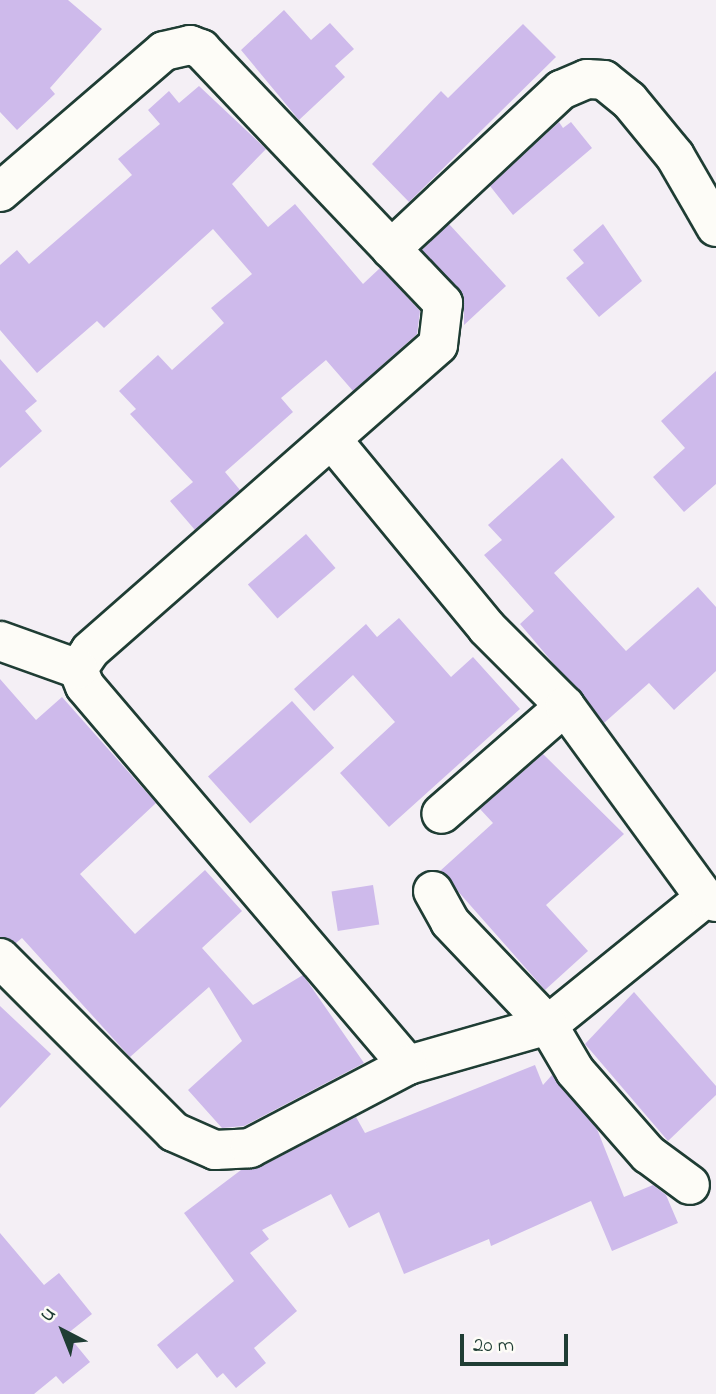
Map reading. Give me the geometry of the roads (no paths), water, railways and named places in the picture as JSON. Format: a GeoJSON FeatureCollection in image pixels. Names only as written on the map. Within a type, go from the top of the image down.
{"type":"FeatureCollection","features":[{"type":"Feature","properties":{"kind":"street"},"geometry":{"type":"LineString","coordinates":[[0,192],[164,51],[190,45],[201,49],[443,303],[443,331],[438,345],[333,441],[90,651],[78,669]]}},
{"type":"Feature","properties":{"kind":"street"},"geometry":{"type":"LineString","coordinates":[[391,249],[561,90],[587,79],[604,80],[629,100],[675,156],[716,227]]}},
{"type":"Feature","properties":{"kind":"street"},"geometry":{"type":"LineString","coordinates":[[0,958],[174,1132],[215,1150],[250,1148],[408,1065],[548,1025],[710,900],[565,706],[488,628],[333,441]]}},
{"type":"Feature","properties":{"kind":"street"},"geometry":{"type":"LineString","coordinates":[[0,641],[78,669],[85,686],[408,1065]]}},
{"type":"Feature","properties":{"kind":"street"},"geometry":{"type":"LineString","coordinates":[[441,814],[565,706]]}},
{"type":"Feature","properties":{"kind":"street"},"geometry":{"type":"LineString","coordinates":[[433,891],[459,932],[548,1025],[575,1071],[648,1154],[690,1185]]}}]}
